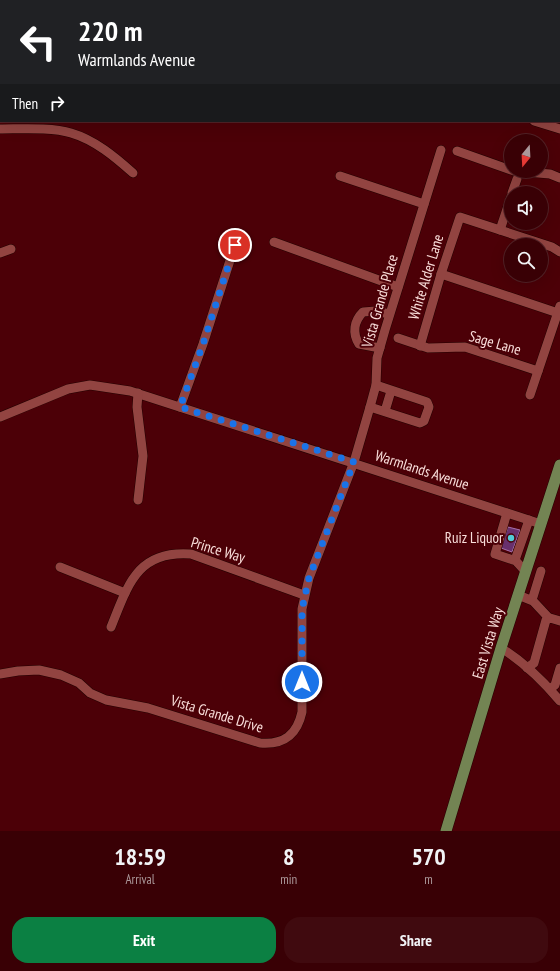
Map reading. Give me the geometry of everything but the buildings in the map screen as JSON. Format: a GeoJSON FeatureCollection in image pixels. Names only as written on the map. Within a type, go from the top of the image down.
{"type":"FeatureCollection","features":[{"type":"Feature","properties":{"kind":"main road","name":"East Vista Way"},"geometry":{"type":"LineString","coordinates":[[446,831],[501,648],[560,465]]}},
{"type":"Feature","properties":{"kind":"street"},"geometry":{"type":"LineString","coordinates":[[537,122],[560,129]]}},
{"type":"Feature","properties":{"kind":"street"},"geometry":{"type":"LineString","coordinates":[[0,130],[55,130],[72,133],[98,145],[134,173]]}},
{"type":"Feature","properties":{"kind":"street","name":"Vista Grande Place"},"geometry":{"type":"LineString","coordinates":[[354,462],[376,385],[377,358],[389,314],[441,150]]}},
{"type":"Feature","properties":{"kind":"street"},"geometry":{"type":"LineString","coordinates":[[457,151],[504,168]]}},
{"type":"Feature","properties":{"kind":"street"},"geometry":{"type":"LineString","coordinates":[[548,174],[560,178]]}},
{"type":"Feature","properties":{"kind":"street"},"geometry":{"type":"LineString","coordinates":[[340,176],[424,204]]}},
{"type":"Feature","properties":{"kind":"street","name":"White Alder Lane"},"geometry":{"type":"LineString","coordinates":[[420,346],[441,274],[460,217],[500,230]]}},
{"type":"Feature","properties":{"kind":"street"},"geometry":{"type":"LineString","coordinates":[[504,218],[500,230],[552,247],[560,252]]}},
{"type":"Feature","properties":{"kind":"street"},"geometry":{"type":"LineString","coordinates":[[274,242],[398,286]]}},
{"type":"Feature","properties":{"kind":"street"},"geometry":{"type":"LineString","coordinates":[[180,407],[203,344],[235,245]]}},
{"type":"Feature","properties":{"kind":"street"},"geometry":{"type":"LineString","coordinates":[[0,253],[11,249]]}},
{"type":"Feature","properties":{"kind":"street"},"geometry":{"type":"LineString","coordinates":[[441,274],[559,309],[530,395]]}},
{"type":"Feature","properties":{"kind":"street"},"geometry":{"type":"LineString","coordinates":[[380,348],[359,344],[354,333],[355,327],[360,315],[363,312],[389,314]]}},
{"type":"Feature","properties":{"kind":"street","name":"Sage Lane"},"geometry":{"type":"LineString","coordinates":[[398,338],[428,348],[465,347],[538,371]]}},
{"type":"Feature","properties":{"kind":"street","name":"Warmlands Avenue"},"geometry":{"type":"LineString","coordinates":[[0,417],[68,389],[90,385],[130,391],[354,462],[541,524]]}},
{"type":"Feature","properties":{"kind":"street"},"geometry":{"type":"LineString","coordinates":[[370,407],[420,423],[424,421],[429,406],[428,402],[376,385]]}},
{"type":"Feature","properties":{"kind":"street"},"geometry":{"type":"LineString","coordinates":[[385,411],[392,391]]}},
{"type":"Feature","properties":{"kind":"street"},"geometry":{"type":"LineString","coordinates":[[138,394],[137,407],[143,456],[138,500]]}},
{"type":"Feature","properties":{"kind":"street","name":"Vista Grande Drive"},"geometry":{"type":"LineString","coordinates":[[0,674],[39,670],[61,675],[79,683],[90,692],[106,700],[148,708],[260,743],[271,744],[284,741],[296,729],[302,712],[302,609],[304,595],[309,578],[354,462]]}},
{"type":"Feature","properties":{"kind":"street"},"geometry":{"type":"LineString","coordinates":[[507,513],[495,554],[515,560],[526,572]]}},
{"type":"Feature","properties":{"kind":"street"},"geometry":{"type":"LineString","coordinates":[[515,560],[529,520]]}},
{"type":"Feature","properties":{"kind":"street","name":"Prince Way"},"geometry":{"type":"LineString","coordinates":[[111,627],[128,586],[136,573],[152,560],[176,553],[191,554],[304,595]]}},
{"type":"Feature","properties":{"kind":"street"},"geometry":{"type":"LineString","coordinates":[[60,567],[125,593]]}},
{"type":"Feature","properties":{"kind":"street"},"geometry":{"type":"LineString","coordinates":[[531,600],[533,598],[541,571]]}},
{"type":"Feature","properties":{"kind":"street"},"geometry":{"type":"LineString","coordinates":[[518,595],[531,600],[548,618],[560,621]]}},
{"type":"Feature","properties":{"kind":"street"},"geometry":{"type":"LineString","coordinates":[[527,668],[534,663],[546,620],[548,618]]}},
{"type":"Feature","properties":{"kind":"street"},"geometry":{"type":"LineString","coordinates":[[501,648],[513,655],[550,689],[560,701]]}},
{"type":"Feature","properties":{"kind":"street"},"geometry":{"type":"LineString","coordinates":[[550,689],[555,684],[560,668]]}},
{"type":"Feature","properties":{"kind":"place","name":"Ruiz Liquor"},"geometry":{"type":"Point","coordinates":[511,538]}},
{"type":"Feature","properties":{"kind":"route"},"geometry":{"type":"LineString","coordinates":[[235,245],[203,344],[180,407],[354,462],[309,578],[304,595],[302,609],[302,682]]}}]}
